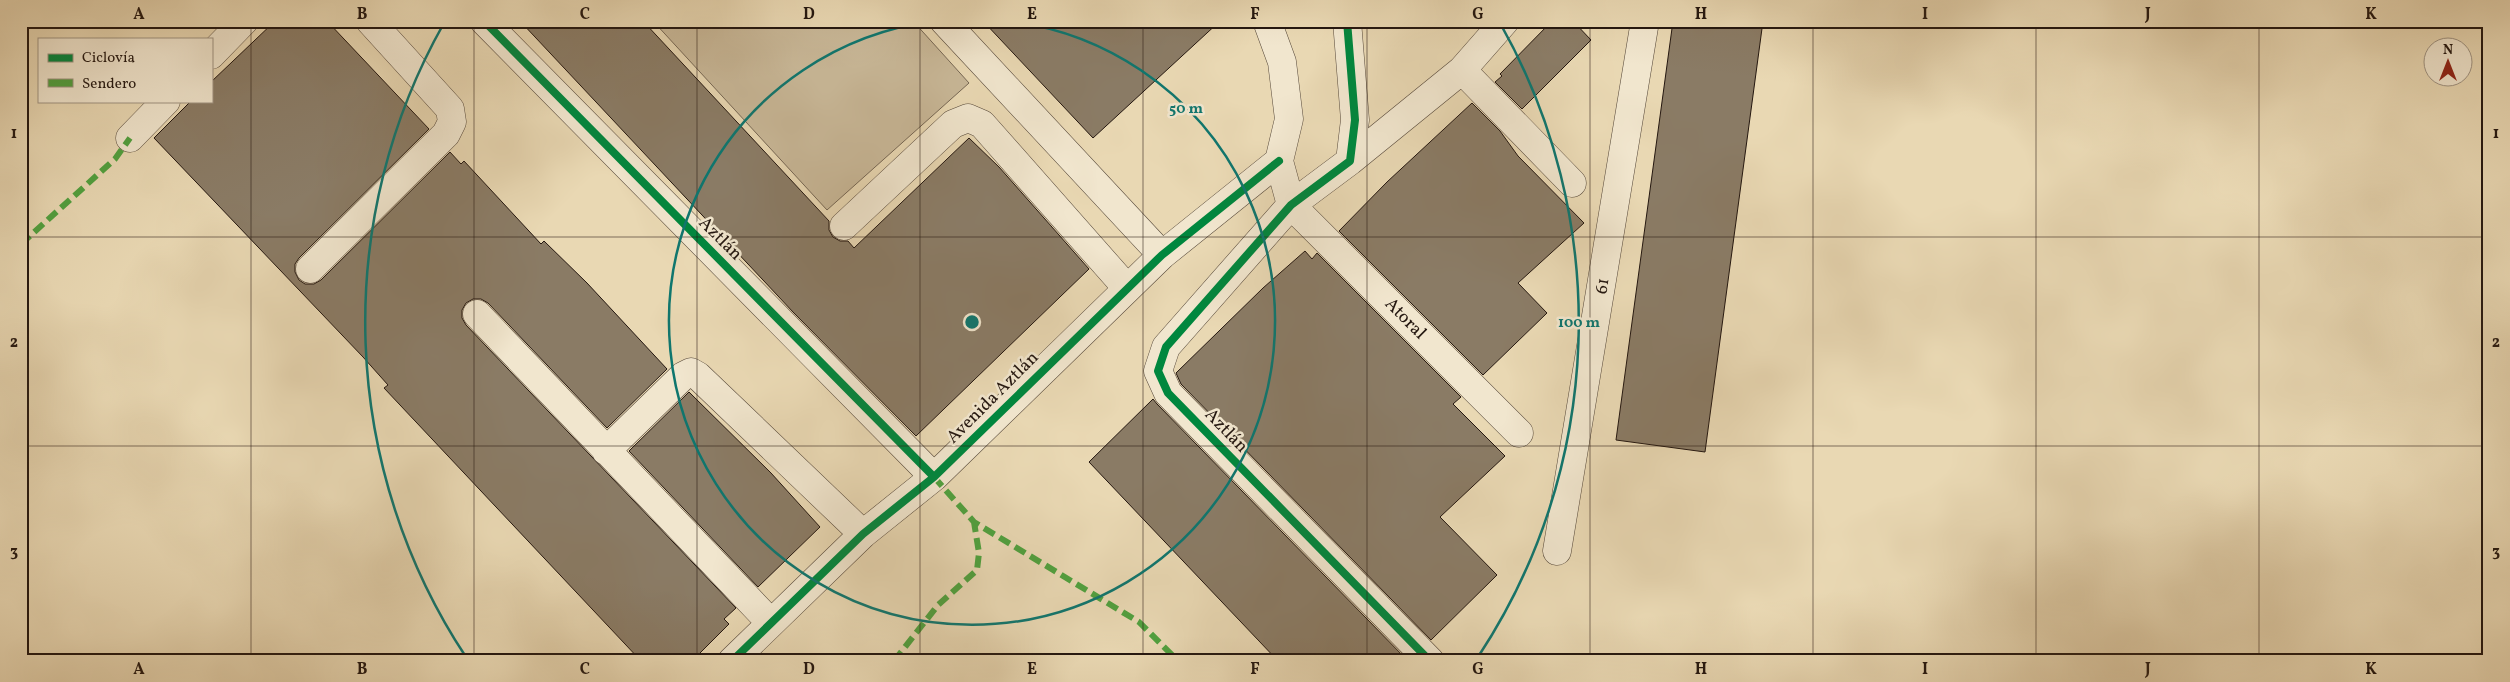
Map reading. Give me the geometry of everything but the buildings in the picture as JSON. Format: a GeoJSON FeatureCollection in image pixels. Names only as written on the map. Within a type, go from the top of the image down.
{"type":"FeatureCollection","features":[{"type":"Feature","properties":{"kind":"street"},"geometry":{"type":"LineString","coordinates":[[212,54],[244,21]]}},
{"type":"Feature","properties":{"kind":"street"},"geometry":{"type":"LineString","coordinates":[[310,269],[446,134],[452,122],[450,109],[370,21]]}},
{"type":"Feature","properties":{"kind":"street","name":"Aztlán"},"geometry":{"type":"LineString","coordinates":[[484,21],[934,477]]}},
{"type":"Feature","properties":{"kind":"street"},"geometry":{"type":"LineString","coordinates":[[944,21],[1162,254]]}},
{"type":"Feature","properties":{"kind":"street"},"geometry":{"type":"LineString","coordinates":[[1267,21],[1282,62],[1289,119],[1279,161],[1291,205],[1350,161],[1462,70],[1505,21]]}},
{"type":"Feature","properties":{"kind":"street"},"geometry":{"type":"LineString","coordinates":[[1347,21],[1355,120],[1350,161]]}},
{"type":"Feature","properties":{"kind":"street","name":"61"},"geometry":{"type":"LineString","coordinates":[[1558,551],[1645,21]]}},
{"type":"Feature","properties":{"kind":"street"},"geometry":{"type":"LineString","coordinates":[[1462,70],[1572,183]]}},
{"type":"Feature","properties":{"kind":"street"},"geometry":{"type":"LineString","coordinates":[[130,138],[165,102]]}},
{"type":"Feature","properties":{"kind":"street"},"geometry":{"type":"LineString","coordinates":[[844,226],[953,124],[968,118],[982,124],[1126,288]]}},
{"type":"Feature","properties":{"kind":"street","name":"Avenida Aztlán"},"geometry":{"type":"LineString","coordinates":[[732,661],[863,534],[934,477],[1162,254],[1279,161]]}},
{"type":"Feature","properties":{"kind":"street","name":"Aztlán"},"geometry":{"type":"LineString","coordinates":[[1291,205],[1166,347],[1158,371],[1168,393],[1430,661]]}},
{"type":"Feature","properties":{"kind":"street","name":"Atoral"},"geometry":{"type":"LineString","coordinates":[[1291,205],[1519,433]]}},
{"type":"Feature","properties":{"kind":"street"},"geometry":{"type":"LineString","coordinates":[[477,314],[770,624]]}},
{"type":"Feature","properties":{"kind":"street"},"geometry":{"type":"LineString","coordinates":[[606,451],[683,376],[691,372],[698,376],[863,534]]}},
{"type":"Feature","properties":{"kind":"shaded area"},"geometry":{"type":"Polygon","coordinates":[[[653,21],[913,21],[969,83],[827,210],[653,21]]]}},
{"type":"Feature","properties":{"kind":"marked path"},"geometry":{"type":"LineString","coordinates":[[21,244],[115,159],[130,138]]}},
{"type":"Feature","properties":{"kind":"marked path"},"geometry":{"type":"LineString","coordinates":[[934,477],[974,522],[1139,622],[1178,661]]}},
{"type":"Feature","properties":{"kind":"marked path"},"geometry":{"type":"LineString","coordinates":[[894,661],[938,605],[977,570],[979,553],[974,522]]}},
{"type":"Feature","properties":{"kind":"cycle path"},"geometry":{"type":"LineString","coordinates":[[484,21],[934,477]]}},
{"type":"Feature","properties":{"kind":"cycle path"},"geometry":{"type":"LineString","coordinates":[[1347,21],[1355,120],[1350,161],[1291,205],[1166,347],[1158,371],[1168,393],[1430,661]]}},
{"type":"Feature","properties":{"kind":"cycle path"},"geometry":{"type":"LineString","coordinates":[[732,661],[863,534],[934,477],[1162,255],[1279,161]]}}]}
